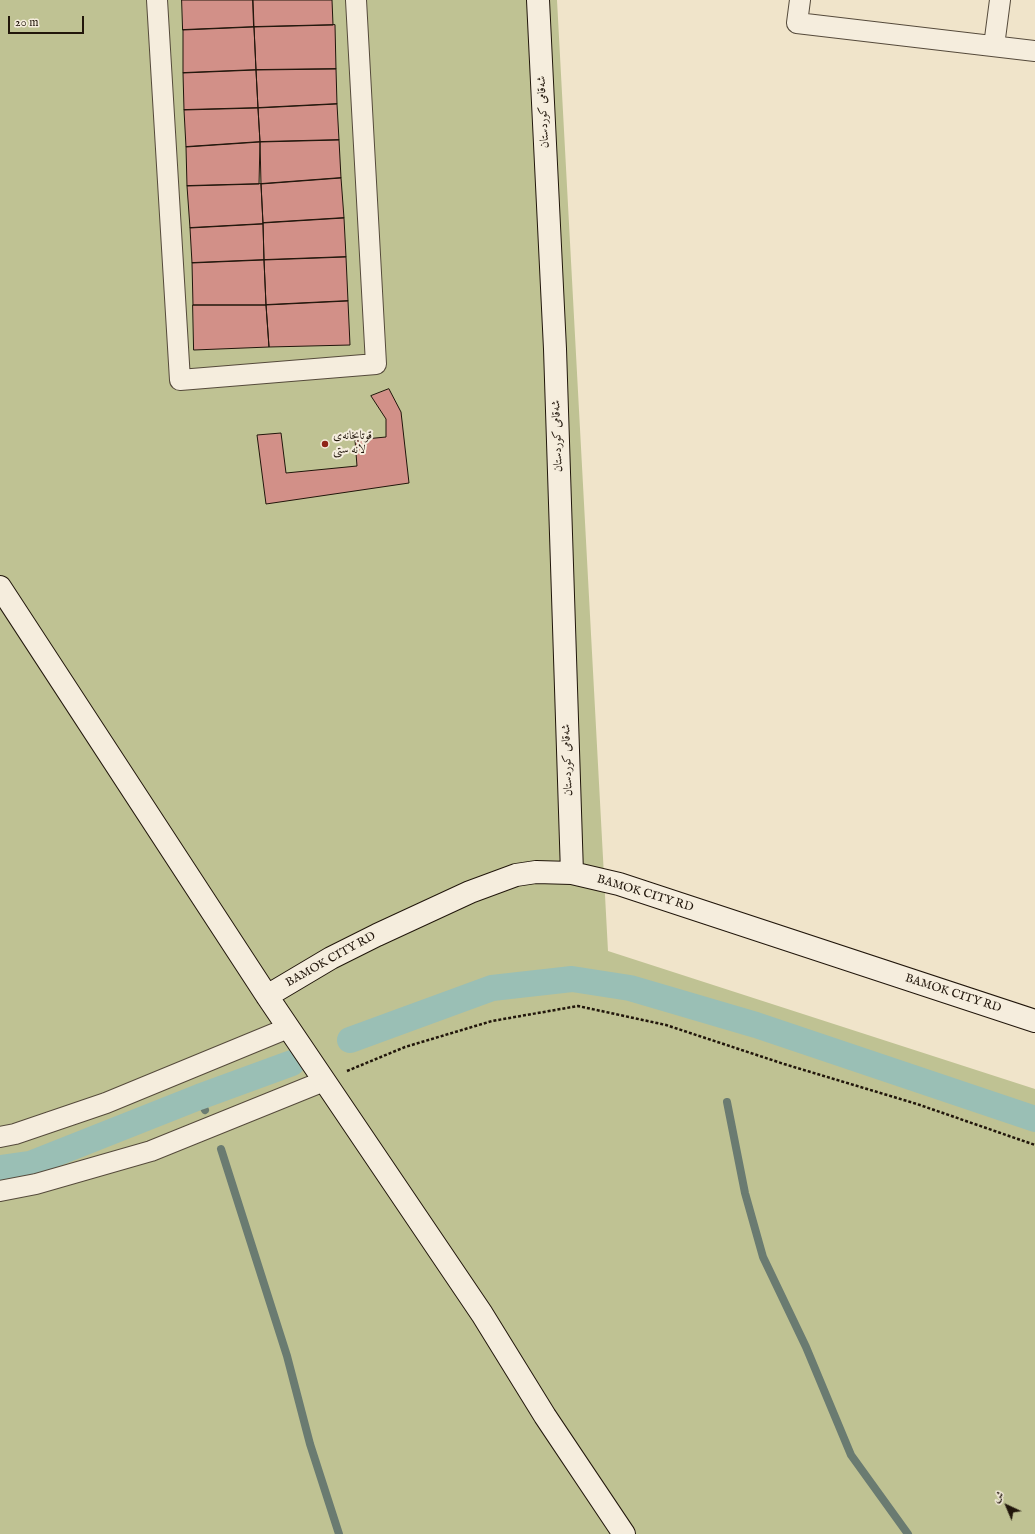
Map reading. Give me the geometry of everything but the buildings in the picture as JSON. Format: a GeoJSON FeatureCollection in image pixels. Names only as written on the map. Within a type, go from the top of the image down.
{"type":"FeatureCollection","features":[{"type":"Feature","properties":{"kind":"street"},"geometry":{"type":"LineString","coordinates":[[157,0],[180,380],[376,364],[356,0]]}},
{"type":"Feature","properties":{"kind":"street","name":"شەقامی کوردستان"},"geometry":{"type":"LineString","coordinates":[[538,0],[555,349],[572,873]]}},
{"type":"Feature","properties":{"kind":"street"},"geometry":{"type":"LineString","coordinates":[[800,0],[797,23],[1035,50]]}},
{"type":"Feature","properties":{"kind":"street"},"geometry":{"type":"LineString","coordinates":[[994,46],[1000,0]]}},
{"type":"Feature","properties":{"kind":"street"},"geometry":{"type":"LineString","coordinates":[[0,587],[288,1028],[482,1314],[545,1416],[624,1534]]}},
{"type":"Feature","properties":{"kind":"street","name":"BAMOK CITY RD"},"geometry":{"type":"LineString","coordinates":[[267,996],[331,958],[470,892],[516,875],[536,872],[572,873],[619,884],[1035,1021]]}},
{"type":"Feature","properties":{"kind":"street"},"geometry":{"type":"LineString","coordinates":[[0,1137],[15,1134],[106,1103],[288,1028]]}},
{"type":"Feature","properties":{"kind":"street"},"geometry":{"type":"LineString","coordinates":[[0,1191],[36,1184],[151,1151],[324,1081]]}},
{"type":"Feature","properties":{"kind":"path"},"geometry":{"type":"LineString","coordinates":[[324,1081],[404,1047],[492,1021],[578,1006],[666,1025],[784,1064],[917,1104],[1035,1145]]}},
{"type":"Feature","properties":{"kind":"green space"},"geometry":{"type":"Polygon","coordinates":[[[0,0],[557,0],[608,951],[1035,1089],[1035,1534],[0,1534],[0,0]]]}},
{"type":"Feature","properties":{"kind":"waterway"},"geometry":{"type":"LineString","coordinates":[[350,1040],[492,988],[572,979],[630,988],[756,1025],[1035,1119]]}},
{"type":"Feature","properties":{"kind":"waterway"},"geometry":{"type":"LineString","coordinates":[[0,1168],[30,1164],[199,1097],[292,1063]]}},
{"type":"Feature","properties":{"kind":"waterway"},"geometry":{"type":"LineString","coordinates":[[199,1097],[205,1110]]}},
{"type":"Feature","properties":{"kind":"waterway"},"geometry":{"type":"LineString","coordinates":[[727,1102],[745,1193],[763,1257],[806,1347],[851,1455],[908,1534]]}},
{"type":"Feature","properties":{"kind":"waterway"},"geometry":{"type":"LineString","coordinates":[[221,1149],[287,1356],[310,1444],[339,1534]]}},
{"type":"Feature","properties":{"kind":"place","name":"قوتابخانەی لانە ستی"},"geometry":{"type":"Point","coordinates":[325,444]}}]}
